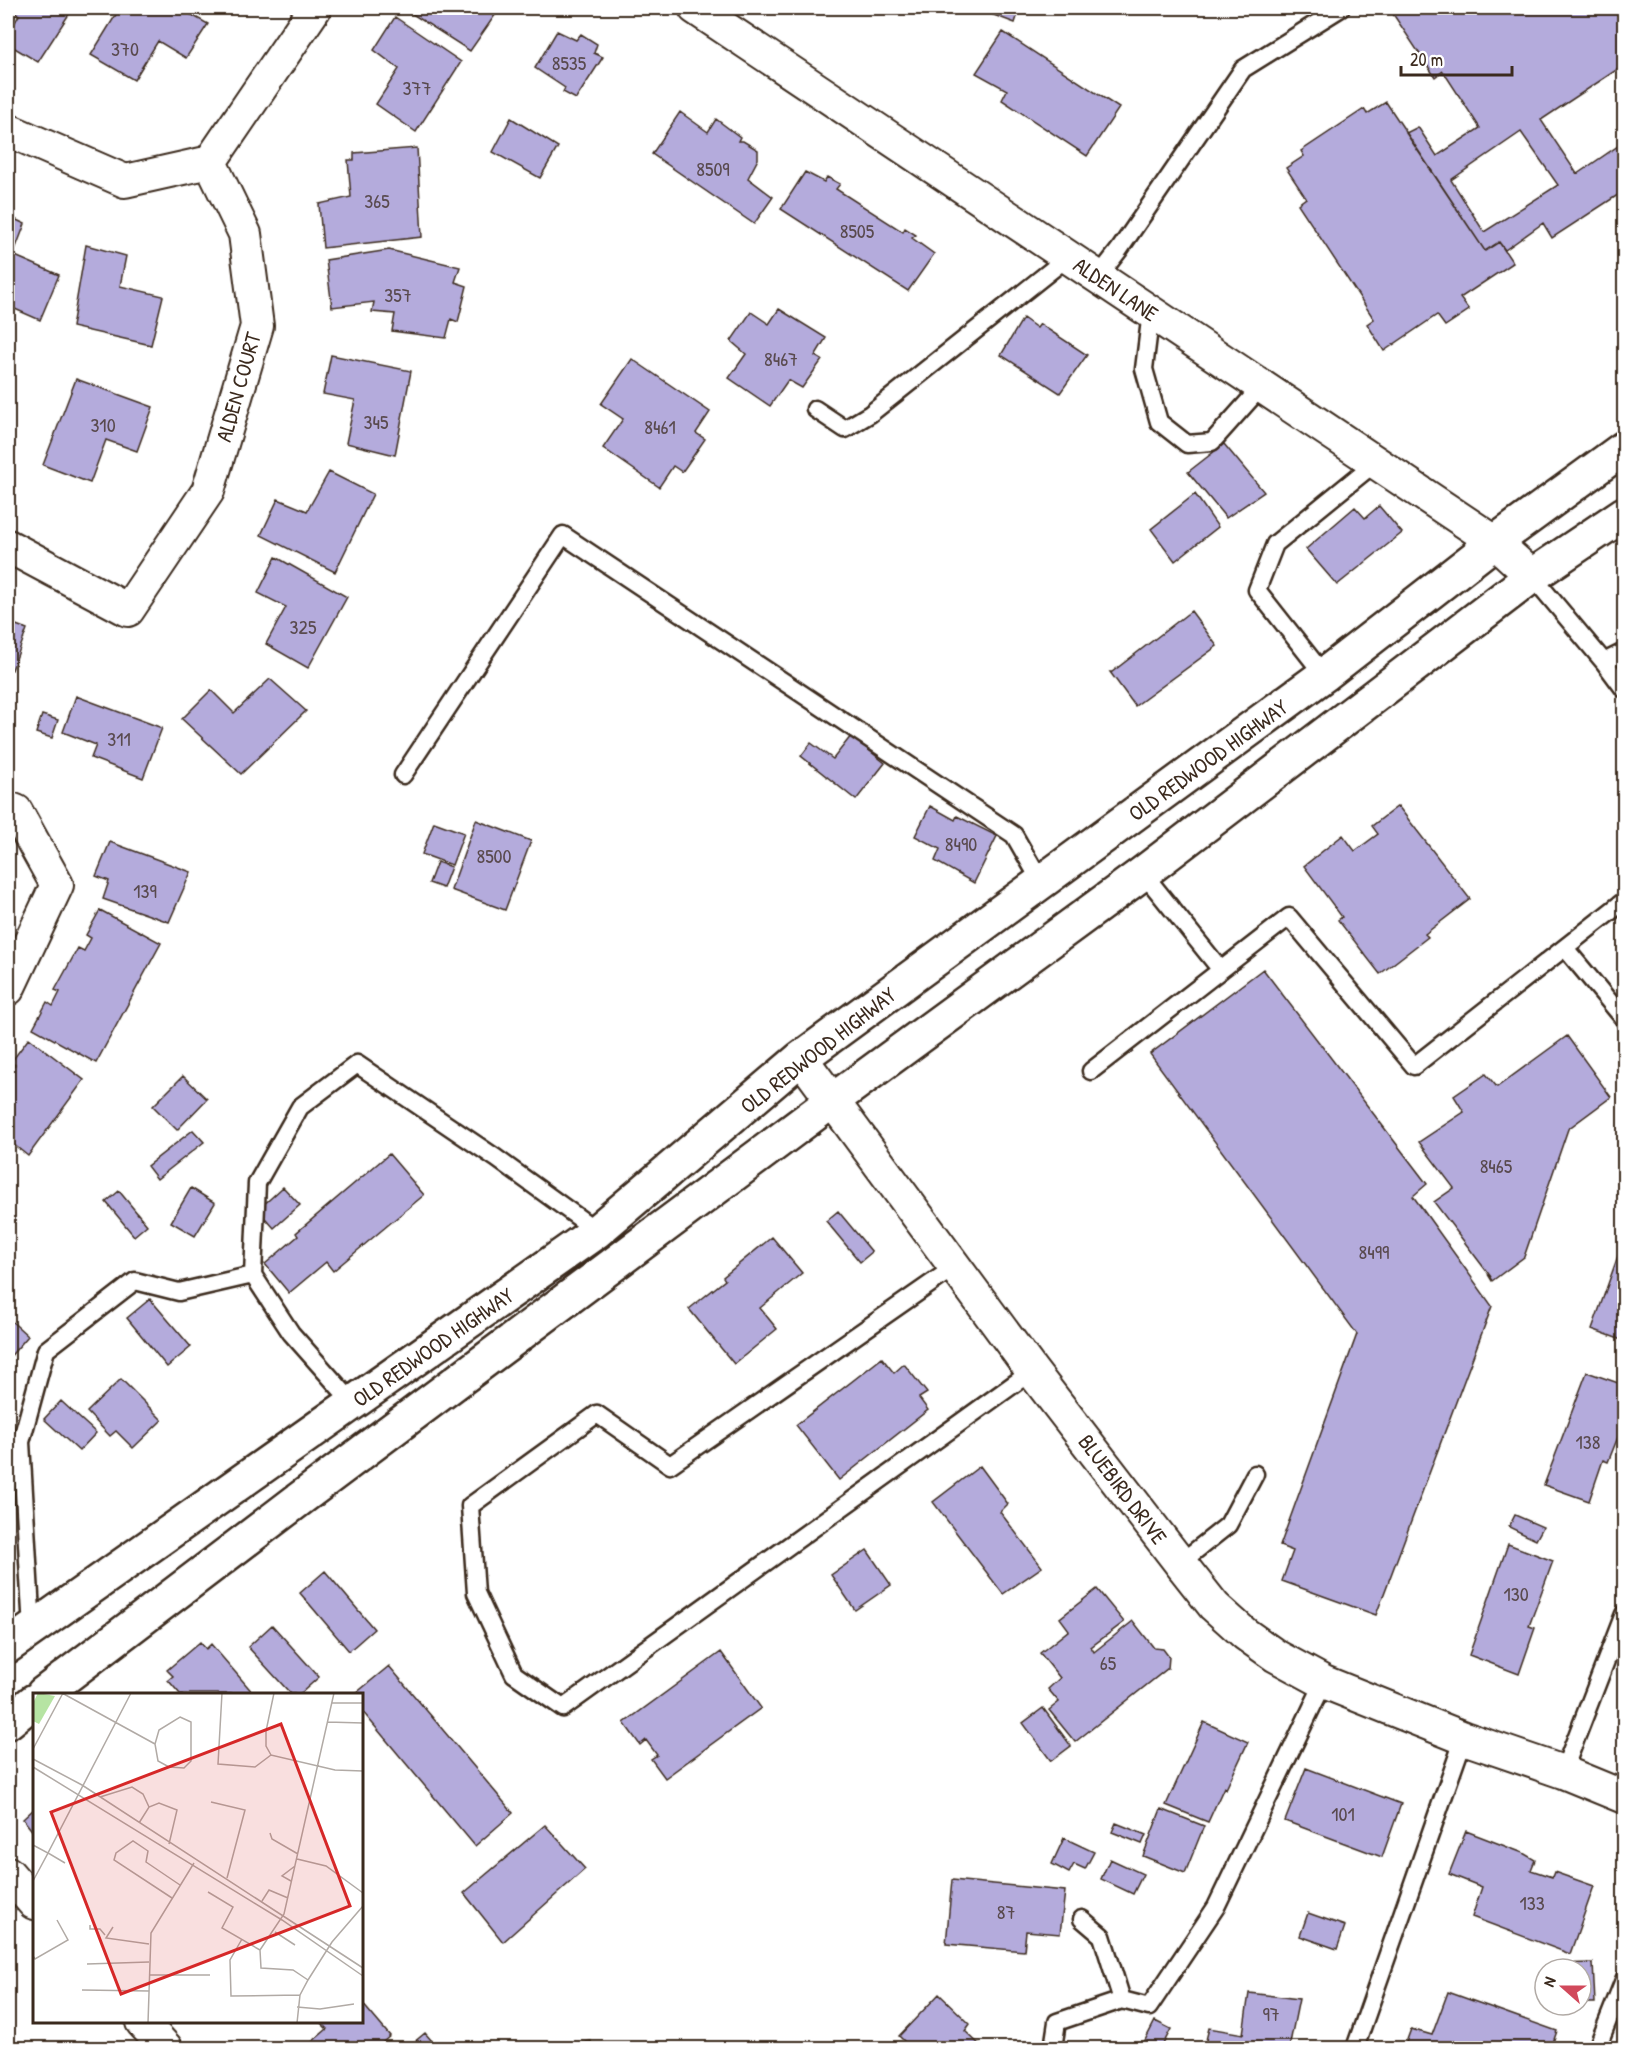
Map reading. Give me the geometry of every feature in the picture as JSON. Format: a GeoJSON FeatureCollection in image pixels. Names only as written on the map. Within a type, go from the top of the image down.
{"type":"FeatureCollection","features":[{"type":"Feature","properties":{"kind":"main road","name":"OLD REDWOOD HIGHWAY"},"geometry":{"type":"LineString","coordinates":[[20,1638],[597,1231],[801,1058],[1324,675],[1495,542],[1624,448]]}},
{"type":"Feature","properties":{"kind":"main road","name":"OLD REDWOOD HIGHWAY"},"geometry":{"type":"LineString","coordinates":[[46,1693],[301,1498],[832,1101],[1143,873],[1532,576],[1624,514]]}},
{"type":"Feature","properties":{"kind":"main road"},"geometry":{"type":"LineString","coordinates":[[8,1722],[33,1702]]}},
{"type":"Feature","properties":{"kind":"street"},"geometry":{"type":"LineString","coordinates":[[8,130],[125,181],[210,162],[315,8]]}},
{"type":"Feature","properties":{"kind":"street","name":"ALDEN LANE"},"geometry":{"type":"LineString","coordinates":[[695,8],[1495,542],[1532,576]]}},
{"type":"Feature","properties":{"kind":"street","name":"ALDEN COURT"},"geometry":{"type":"LineString","coordinates":[[8,546],[128,610],[208,491],[257,326],[245,234],[210,162]]}},
{"type":"Feature","properties":{"kind":"street"},"geometry":{"type":"LineString","coordinates":[[8,808],[16,811],[57,885],[8,989]]}},
{"type":"Feature","properties":{"kind":"street","name":"BLUEBIRD DRIVE"},"geometry":{"type":"LineString","coordinates":[[801,1058],[1032,1371],[1180,1563],[1215,1606],[1245,1634],[1276,1656],[1324,1682],[1464,1738],[1563,1772],[1624,1797]]}},
{"type":"Feature","properties":{"kind":"street"},"geometry":{"type":"LineString","coordinates":[[8,1873],[33,1902]]}},
{"type":"Feature","properties":{"kind":"street"},"geometry":{"type":"LineString","coordinates":[[143,2023],[166,2049]]}},
{"type":"Feature","properties":{"kind":"lane"},"geometry":{"type":"LineString","coordinates":[[1098,277],[1243,69],[1341,8]]}},
{"type":"Feature","properties":{"kind":"lane"},"geometry":{"type":"LineString","coordinates":[[815,409],[845,429],[870,414],[1068,256]]}},
{"type":"Feature","properties":{"kind":"lane"},"geometry":{"type":"LineString","coordinates":[[1150,312],[1144,369],[1159,422],[1187,444],[1212,442],[1262,386]]}},
{"type":"Feature","properties":{"kind":"lane"},"geometry":{"type":"LineString","coordinates":[[1324,675],[1257,590],[1275,544],[1376,462]]}},
{"type":"Feature","properties":{"kind":"lane"},"geometry":{"type":"LineString","coordinates":[[403,775],[563,535],[1014,835],[1041,882]]}},
{"type":"Feature","properties":{"kind":"lane"},"geometry":{"type":"LineString","coordinates":[[1532,576],[1624,689]]}},
{"type":"Feature","properties":{"kind":"lane"},"geometry":{"type":"LineString","coordinates":[[1604,662],[1624,652]]}},
{"type":"Feature","properties":{"kind":"lane"},"geometry":{"type":"LineString","coordinates":[[1143,873],[1221,970]]}},
{"type":"Feature","properties":{"kind":"lane"},"geometry":{"type":"LineString","coordinates":[[1091,1071],[1289,917],[1414,1066],[1624,901]]}},
{"type":"Feature","properties":{"kind":"lane"},"geometry":{"type":"LineString","coordinates":[[1565,948],[1624,1019]]}},
{"type":"Feature","properties":{"kind":"lane"},"geometry":{"type":"LineString","coordinates":[[353,1403],[291,1333],[253,1275],[257,1183],[300,1107],[357,1064],[496,1158],[597,1231]]}},
{"type":"Feature","properties":{"kind":"lane"},"geometry":{"type":"LineString","coordinates":[[956,1266],[670,1466],[597,1414],[470,1506],[476,1593],[514,1674],[563,1708],[1032,1371]]}},
{"type":"Feature","properties":{"kind":"lane"},"geometry":{"type":"LineString","coordinates":[[20,1638],[21,1442],[46,1350],[135,1281],[179,1292],[253,1275]]}},
{"type":"Feature","properties":{"kind":"lane"},"geometry":{"type":"LineString","coordinates":[[1180,1563],[1228,1525],[1255,1474]]}},
{"type":"Feature","properties":{"kind":"lane"},"geometry":{"type":"LineString","coordinates":[[1563,1772],[1624,1614]]}},
{"type":"Feature","properties":{"kind":"lane"},"geometry":{"type":"LineString","coordinates":[[1053,2049],[1057,2022],[1122,2000],[1149,2007],[1216,1907],[1324,1682]]}},
{"type":"Feature","properties":{"kind":"lane"},"geometry":{"type":"LineString","coordinates":[[1355,2049],[1464,1738]]}},
{"type":"Feature","properties":{"kind":"lane"},"geometry":{"type":"LineString","coordinates":[[1082,1920],[1102,1936],[1122,2000]]}},
{"type":"Feature","properties":{"kind":"lane"},"geometry":{"type":"LineString","coordinates":[[1597,2049],[1624,1980]]}},
{"type":"Feature","properties":{"kind":"building"},"geometry":{"type":"Polygon","coordinates":[[[8,8],[73,8],[38,62],[8,44],[8,35],[19,15],[8,8]]]}},
{"type":"Feature","properties":{"kind":"building"},"geometry":{"type":"Polygon","coordinates":[[[120,8],[179,8],[208,24],[186,58],[158,41],[134,80],[91,55],[120,8]]]}},
{"type":"Feature","properties":{"kind":"building"},"geometry":{"type":"Polygon","coordinates":[[[403,8],[500,8],[470,51],[403,8]]]}},
{"type":"Feature","properties":{"kind":"building"},"geometry":{"type":"Polygon","coordinates":[[[975,8],[1020,8],[1015,23],[975,8]]]}},
{"type":"Feature","properties":{"kind":"building"},"geometry":{"type":"Polygon","coordinates":[[[1389,8],[1624,8],[1624,65],[1541,120],[1577,174],[1624,142],[1624,191],[1552,238],[1543,223],[1505,250],[1499,242],[1485,251],[1406,133],[1418,127],[1437,156],[1480,128],[1443,71],[1435,77],[1389,8]],[[1521,132],[1451,180],[1484,232],[1558,185],[1521,132]]]}},
{"type":"Feature","properties":{"kind":"building"},"geometry":{"type":"Polygon","coordinates":[[[395,17],[461,62],[416,132],[376,104],[399,69],[374,50],[395,17]]]}},
{"type":"Feature","properties":{"kind":"building"},"geometry":{"type":"Polygon","coordinates":[[[557,31],[576,40],[581,34],[597,44],[594,53],[603,57],[576,99],[563,92],[565,88],[535,68],[557,31]]]}},
{"type":"Feature","properties":{"kind":"building"},"geometry":{"type":"Polygon","coordinates":[[[1003,32],[1119,108],[1087,156],[1002,100],[1007,90],[976,73],[1003,32]]]}},
{"type":"Feature","properties":{"kind":"building"},"geometry":{"type":"Polygon","coordinates":[[[1386,102],[1485,251],[1499,242],[1513,263],[1460,298],[1469,310],[1445,326],[1437,315],[1384,351],[1367,324],[1374,319],[1298,204],[1306,198],[1286,168],[1304,156],[1301,151],[1364,109],[1367,114],[1386,102]]]}},
{"type":"Feature","properties":{"kind":"building"},"geometry":{"type":"Polygon","coordinates":[[[680,112],[708,132],[716,119],[740,137],[738,141],[743,141],[758,150],[758,159],[748,178],[773,197],[754,224],[652,154],[680,112]]]}},
{"type":"Feature","properties":{"kind":"building"},"geometry":{"type":"Polygon","coordinates":[[[511,118],[558,147],[540,178],[493,152],[511,118]]]}},
{"type":"Feature","properties":{"kind":"building"},"geometry":{"type":"Polygon","coordinates":[[[417,148],[422,237],[323,248],[319,204],[351,197],[348,160],[354,160],[354,153],[417,148]]]}},
{"type":"Feature","properties":{"kind":"building"},"geometry":{"type":"Polygon","coordinates":[[[805,172],[824,182],[827,177],[840,184],[836,189],[903,232],[905,228],[916,235],[912,238],[934,254],[908,291],[781,209],[805,172]]]}},
{"type":"Feature","properties":{"kind":"building"},"geometry":{"type":"Polygon","coordinates":[[[8,216],[25,224],[13,255],[59,275],[40,320],[8,306],[8,216]]]}},
{"type":"Feature","properties":{"kind":"building"},"geometry":{"type":"Polygon","coordinates":[[[86,245],[126,256],[120,286],[163,296],[151,345],[72,327],[86,245]]]}},
{"type":"Feature","properties":{"kind":"building"},"geometry":{"type":"Polygon","coordinates":[[[389,250],[460,267],[455,282],[467,286],[458,322],[451,319],[446,338],[392,331],[395,314],[372,312],[374,302],[332,307],[326,260],[389,250]]]}},
{"type":"Feature","properties":{"kind":"building"},"geometry":{"type":"Polygon","coordinates":[[[779,309],[826,338],[815,356],[822,360],[802,388],[788,380],[770,406],[729,378],[746,354],[731,341],[751,312],[769,324],[779,309]]]}},
{"type":"Feature","properties":{"kind":"building"},"geometry":{"type":"Polygon","coordinates":[[[1023,318],[1037,328],[1040,324],[1087,355],[1060,393],[1001,355],[1023,318]]]}},
{"type":"Feature","properties":{"kind":"building"},"geometry":{"type":"Polygon","coordinates":[[[331,355],[411,371],[395,455],[346,443],[355,400],[323,394],[331,355]]]}},
{"type":"Feature","properties":{"kind":"building"},"geometry":{"type":"Polygon","coordinates":[[[632,359],[710,412],[696,433],[705,439],[682,472],[673,466],[659,487],[603,448],[623,419],[601,404],[632,359]]]}},
{"type":"Feature","properties":{"kind":"building"},"geometry":{"type":"Polygon","coordinates":[[[76,379],[153,407],[137,451],[106,440],[90,483],[43,465],[76,379]]]}},
{"type":"Feature","properties":{"kind":"building"},"geometry":{"type":"Polygon","coordinates":[[[1224,444],[1264,492],[1226,518],[1188,472],[1224,444]]]}},
{"type":"Feature","properties":{"kind":"building"},"geometry":{"type":"Polygon","coordinates":[[[329,472],[373,494],[335,572],[261,535],[278,499],[307,511],[329,472]]]}},
{"type":"Feature","properties":{"kind":"building"},"geometry":{"type":"Polygon","coordinates":[[[1195,494],[1218,527],[1175,561],[1151,529],[1195,494]]]}},
{"type":"Feature","properties":{"kind":"building"},"geometry":{"type":"Polygon","coordinates":[[[1379,506],[1402,533],[1337,585],[1306,549],[1355,507],[1365,518],[1379,506]]]}},
{"type":"Feature","properties":{"kind":"building"},"geometry":{"type":"Polygon","coordinates":[[[276,557],[347,597],[308,668],[266,644],[286,607],[258,593],[276,557]]]}},
{"type":"Feature","properties":{"kind":"building"},"geometry":{"type":"Polygon","coordinates":[[[1191,611],[1217,646],[1135,706],[1110,672],[1191,611]]]}},
{"type":"Feature","properties":{"kind":"building"},"geometry":{"type":"Polygon","coordinates":[[[8,622],[27,629],[12,670],[8,668],[8,622]]]}},
{"type":"Feature","properties":{"kind":"building"},"geometry":{"type":"Polygon","coordinates":[[[270,679],[306,711],[241,774],[182,719],[211,690],[234,713],[270,679]]]}},
{"type":"Feature","properties":{"kind":"building"},"geometry":{"type":"Polygon","coordinates":[[[76,696],[162,728],[143,778],[91,758],[96,745],[63,732],[76,696]]]}},
{"type":"Feature","properties":{"kind":"building"},"geometry":{"type":"Polygon","coordinates":[[[42,715],[58,720],[52,738],[36,733],[42,715]]]}},
{"type":"Feature","properties":{"kind":"building"},"geometry":{"type":"Polygon","coordinates":[[[851,736],[885,763],[856,800],[801,756],[811,743],[833,759],[851,736]]]}},
{"type":"Feature","properties":{"kind":"building"},"geometry":{"type":"Polygon","coordinates":[[[930,806],[955,820],[957,816],[997,836],[974,883],[935,861],[940,849],[915,836],[930,806]]]}},
{"type":"Feature","properties":{"kind":"building"},"geometry":{"type":"Polygon","coordinates":[[[1398,806],[1470,899],[1425,934],[1428,937],[1380,974],[1338,920],[1342,917],[1304,866],[1343,835],[1355,851],[1378,834],[1372,826],[1398,806]]]}},
{"type":"Feature","properties":{"kind":"building"},"geometry":{"type":"Polygon","coordinates":[[[476,820],[531,841],[505,910],[451,890],[476,820]]]}},
{"type":"Feature","properties":{"kind":"building"},"geometry":{"type":"Polygon","coordinates":[[[434,822],[464,833],[452,865],[422,854],[434,822]]]}},
{"type":"Feature","properties":{"kind":"building"},"geometry":{"type":"Polygon","coordinates":[[[110,842],[191,872],[169,922],[103,899],[109,881],[96,876],[110,842]]]}},
{"type":"Feature","properties":{"kind":"building"},"geometry":{"type":"Polygon","coordinates":[[[437,862],[451,867],[443,888],[429,883],[437,862]]]}},
{"type":"Feature","properties":{"kind":"building"},"geometry":{"type":"Polygon","coordinates":[[[8,881],[14,890],[8,896],[8,881]]]}},
{"type":"Feature","properties":{"kind":"building"},"geometry":{"type":"Polygon","coordinates":[[[100,910],[161,943],[96,1063],[33,1028],[47,1002],[53,1006],[60,992],[55,990],[78,948],[84,951],[91,938],[86,935],[100,910]]]}},
{"type":"Feature","properties":{"kind":"building"},"geometry":{"type":"Polygon","coordinates":[[[1263,969],[1427,1184],[1413,1196],[1492,1306],[1376,1615],[1282,1581],[1293,1551],[1280,1546],[1357,1334],[1150,1054],[1263,969]]]}},
{"type":"Feature","properties":{"kind":"building"},"geometry":{"type":"Polygon","coordinates":[[[1567,1036],[1611,1097],[1568,1129],[1524,1257],[1492,1281],[1434,1202],[1454,1188],[1419,1142],[1464,1112],[1454,1096],[1486,1074],[1497,1087],[1567,1036]]]}},
{"type":"Feature","properties":{"kind":"building"},"geometry":{"type":"Polygon","coordinates":[[[29,1038],[84,1080],[28,1156],[8,1140],[8,1074],[15,1065],[11,1062],[29,1038]]]}},
{"type":"Feature","properties":{"kind":"building"},"geometry":{"type":"Polygon","coordinates":[[[183,1076],[207,1099],[177,1130],[153,1106],[183,1076]]]}},
{"type":"Feature","properties":{"kind":"building"},"geometry":{"type":"Polygon","coordinates":[[[193,1130],[204,1142],[157,1179],[147,1166],[193,1130]]]}},
{"type":"Feature","properties":{"kind":"building"},"geometry":{"type":"Polygon","coordinates":[[[389,1154],[424,1195],[333,1271],[326,1262],[289,1293],[265,1264],[298,1236],[296,1233],[389,1154]]]}},
{"type":"Feature","properties":{"kind":"building"},"geometry":{"type":"Polygon","coordinates":[[[283,1187],[300,1205],[274,1228],[258,1210],[283,1187]]]}},
{"type":"Feature","properties":{"kind":"building"},"geometry":{"type":"Polygon","coordinates":[[[191,1188],[215,1203],[195,1236],[171,1222],[191,1188]]]}},
{"type":"Feature","properties":{"kind":"building"},"geometry":{"type":"Polygon","coordinates":[[[119,1191],[147,1225],[134,1236],[106,1202],[119,1191]]]}},
{"type":"Feature","properties":{"kind":"building"},"geometry":{"type":"Polygon","coordinates":[[[838,1211],[872,1252],[860,1262],[826,1221],[838,1211]]]}},
{"type":"Feature","properties":{"kind":"building"},"geometry":{"type":"Polygon","coordinates":[[[772,1237],[802,1273],[760,1308],[777,1329],[734,1364],[689,1309],[725,1280],[723,1277],[772,1237]]]}},
{"type":"Feature","properties":{"kind":"building"},"geometry":{"type":"Polygon","coordinates":[[[1624,1239],[1624,1341],[1592,1329],[1624,1239]]]}},
{"type":"Feature","properties":{"kind":"building"},"geometry":{"type":"Polygon","coordinates":[[[150,1299],[191,1347],[167,1367],[127,1318],[150,1299]]]}},
{"type":"Feature","properties":{"kind":"building"},"geometry":{"type":"Polygon","coordinates":[[[8,1318],[28,1336],[8,1359],[8,1318]]]}},
{"type":"Feature","properties":{"kind":"building"},"geometry":{"type":"Polygon","coordinates":[[[882,1358],[894,1373],[904,1364],[927,1393],[919,1398],[928,1410],[839,1480],[796,1425],[882,1358]]]}},
{"type":"Feature","properties":{"kind":"building"},"geometry":{"type":"Polygon","coordinates":[[[1587,1372],[1624,1385],[1624,1405],[1619,1421],[1624,1422],[1608,1462],[1603,1460],[1589,1501],[1544,1485],[1587,1372]]]}},
{"type":"Feature","properties":{"kind":"building"},"geometry":{"type":"Polygon","coordinates":[[[121,1379],[162,1420],[133,1448],[116,1431],[110,1436],[87,1412],[121,1379]]]}},
{"type":"Feature","properties":{"kind":"building"},"geometry":{"type":"Polygon","coordinates":[[[61,1401],[96,1433],[79,1451],[44,1419],[61,1401]]]}},
{"type":"Feature","properties":{"kind":"building"},"geometry":{"type":"Polygon","coordinates":[[[980,1466],[1008,1504],[1000,1512],[1042,1567],[1003,1594],[933,1502],[980,1466]]]}},
{"type":"Feature","properties":{"kind":"building"},"geometry":{"type":"Polygon","coordinates":[[[1515,1515],[1543,1527],[1536,1540],[1509,1527],[1515,1515]]]}},
{"type":"Feature","properties":{"kind":"building"},"geometry":{"type":"Polygon","coordinates":[[[1508,1544],[1553,1561],[1529,1626],[1535,1628],[1519,1674],[1469,1655],[1508,1544]]]}},
{"type":"Feature","properties":{"kind":"building"},"geometry":{"type":"Polygon","coordinates":[[[867,1550],[891,1585],[855,1610],[831,1575],[867,1550]]]}},
{"type":"Feature","properties":{"kind":"building"},"geometry":{"type":"Polygon","coordinates":[[[325,1571],[374,1629],[349,1651],[300,1593],[325,1571]]]}},
{"type":"Feature","properties":{"kind":"building"},"geometry":{"type":"Polygon","coordinates":[[[1097,1589],[1124,1622],[1091,1647],[1094,1652],[1133,1621],[1154,1648],[1163,1649],[1169,1657],[1168,1668],[1075,1742],[1049,1710],[1059,1702],[1048,1689],[1060,1678],[1040,1653],[1069,1630],[1060,1618],[1097,1589]]]}},
{"type":"Feature","properties":{"kind":"building"},"geometry":{"type":"Polygon","coordinates":[[[272,1625],[319,1677],[301,1693],[290,1693],[248,1647],[272,1625]]]}},
{"type":"Feature","properties":{"kind":"building"},"geometry":{"type":"Polygon","coordinates":[[[200,1642],[206,1649],[211,1644],[253,1693],[179,1693],[168,1680],[173,1676],[167,1670],[200,1642]]]}},
{"type":"Feature","properties":{"kind":"building"},"geometry":{"type":"Polygon","coordinates":[[[721,1652],[761,1708],[665,1778],[651,1759],[657,1755],[646,1740],[640,1745],[624,1723],[721,1652]]]}},
{"type":"Feature","properties":{"kind":"building"},"geometry":{"type":"Polygon","coordinates":[[[389,1666],[513,1813],[475,1846],[363,1712],[363,1693],[356,1693],[389,1666]]]}},
{"type":"Feature","properties":{"kind":"building"},"geometry":{"type":"Polygon","coordinates":[[[1043,1708],[1071,1746],[1051,1761],[1023,1723],[1043,1708]]]}},
{"type":"Feature","properties":{"kind":"building"},"geometry":{"type":"Polygon","coordinates":[[[1204,1722],[1248,1742],[1208,1822],[1166,1805],[1204,1722]]]}},
{"type":"Feature","properties":{"kind":"building"},"geometry":{"type":"Polygon","coordinates":[[[1306,1768],[1401,1804],[1382,1857],[1285,1821],[1306,1768]]]}},
{"type":"Feature","properties":{"kind":"building"},"geometry":{"type":"Polygon","coordinates":[[[1161,1809],[1204,1826],[1185,1873],[1143,1856],[1161,1809]]]}},
{"type":"Feature","properties":{"kind":"building"},"geometry":{"type":"Polygon","coordinates":[[[33,1810],[33,1832],[23,1819],[33,1810]]]}},
{"type":"Feature","properties":{"kind":"building"},"geometry":{"type":"Polygon","coordinates":[[[1116,1823],[1146,1835],[1142,1844],[1112,1832],[1116,1823]]]}},
{"type":"Feature","properties":{"kind":"building"},"geometry":{"type":"Polygon","coordinates":[[[545,1825],[585,1869],[503,1942],[464,1893],[545,1825]]]}},
{"type":"Feature","properties":{"kind":"building"},"geometry":{"type":"Polygon","coordinates":[[[1466,1831],[1523,1853],[1535,1860],[1531,1870],[1552,1877],[1554,1872],[1594,1886],[1570,1954],[1472,1917],[1482,1887],[1449,1874],[1466,1831]]]}},
{"type":"Feature","properties":{"kind":"building"},"geometry":{"type":"Polygon","coordinates":[[[1064,1838],[1094,1852],[1085,1869],[1074,1864],[1069,1873],[1052,1864],[1064,1838]]]}},
{"type":"Feature","properties":{"kind":"building"},"geometry":{"type":"Polygon","coordinates":[[[1110,1859],[1143,1874],[1133,1894],[1101,1879],[1110,1859]]]}},
{"type":"Feature","properties":{"kind":"building"},"geometry":{"type":"Polygon","coordinates":[[[952,1880],[1065,1891],[1060,1934],[1026,1931],[1024,1951],[946,1944],[952,1880]]]}},
{"type":"Feature","properties":{"kind":"building"},"geometry":{"type":"Polygon","coordinates":[[[1308,1913],[1345,1926],[1337,1949],[1300,1936],[1308,1913]]]}},
{"type":"Feature","properties":{"kind":"building"},"geometry":{"type":"Polygon","coordinates":[[[1593,1963],[1595,2003],[1593,2003],[1593,1963]]]}},
{"type":"Feature","properties":{"kind":"building"},"geometry":{"type":"Polygon","coordinates":[[[1448,1992],[1557,2031],[1551,2048],[1404,2048],[1411,2029],[1432,2035],[1448,1992]]]}},
{"type":"Feature","properties":{"kind":"building"},"geometry":{"type":"Polygon","coordinates":[[[1249,1993],[1299,1999],[1289,2048],[1204,2048],[1209,2028],[1243,2034],[1249,1993]]]}},
{"type":"Feature","properties":{"kind":"building"},"geometry":{"type":"Polygon","coordinates":[[[939,1994],[970,2024],[965,2031],[983,2048],[911,2048],[899,2036],[939,1994]]]}},
{"type":"Feature","properties":{"kind":"building"},"geometry":{"type":"Polygon","coordinates":[[[363,2004],[390,2036],[376,2048],[305,2048],[327,2029],[321,2023],[363,2023],[363,2004]]]}},
{"type":"Feature","properties":{"kind":"building"},"geometry":{"type":"Polygon","coordinates":[[[1155,2021],[1171,2029],[1161,2048],[1141,2048],[1155,2021]]]}},
{"type":"Feature","properties":{"kind":"building"},"geometry":{"type":"Polygon","coordinates":[[[425,2033],[438,2048],[407,2048],[425,2033]]]}},
{"type":"Feature","properties":{"kind":"building"},"geometry":{"type":"Polygon","coordinates":[[[591,2041],[592,2048],[560,2048],[560,2046],[591,2041]]]}}]}
